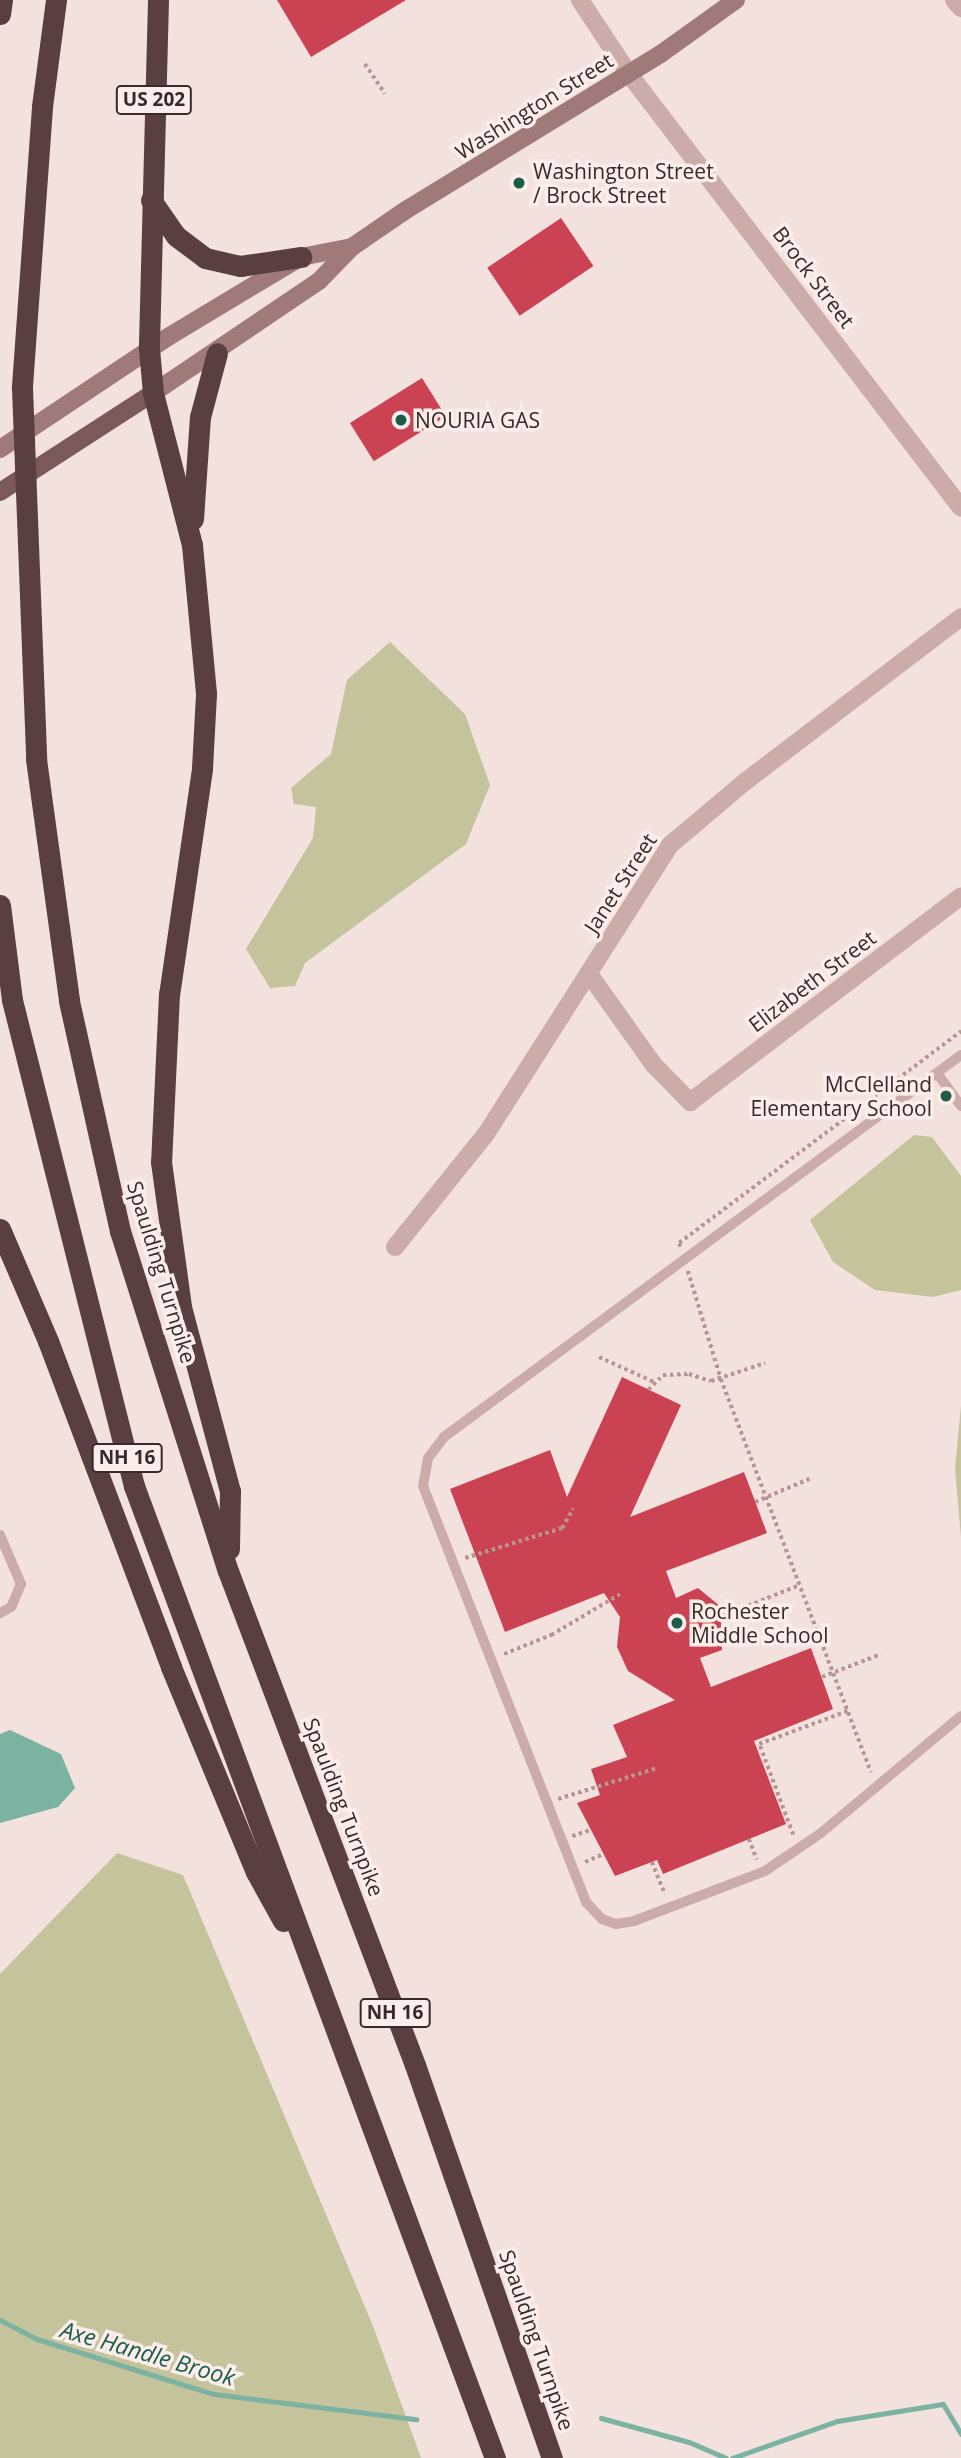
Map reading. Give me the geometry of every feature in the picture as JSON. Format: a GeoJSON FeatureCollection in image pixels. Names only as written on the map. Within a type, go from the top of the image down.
{"type":"FeatureCollection","features":[{"type":"Feature","properties":{"kind":"highway"},"geometry":{"type":"LineString","coordinates":[[0,14],[2,0]]}},
{"type":"Feature","properties":{"kind":"highway","name":"Spaulding Turnpike"},"geometry":{"type":"LineString","coordinates":[[56,0],[42,107],[22,388],[36,759],[69,1001],[120,1231],[228,1571],[415,2064],[552,2458]]}},
{"type":"Feature","properties":{"kind":"highway","name":"US 202"},"geometry":{"type":"LineString","coordinates":[[153,393],[149,349],[150,200],[158,0]]}},
{"type":"Feature","properties":{"kind":"highway"},"geometry":{"type":"LineString","coordinates":[[150,200],[189,249],[214,261],[240,266],[300,257]]}},
{"type":"Feature","properties":{"kind":"highway"},"geometry":{"type":"LineString","coordinates":[[192,545],[200,417],[218,353]]}},
{"type":"Feature","properties":{"kind":"highway"},"geometry":{"type":"LineString","coordinates":[[153,393],[192,545],[206,665],[205,738],[169,994],[161,1162],[181,1307],[230,1490],[228,1571]]}},
{"type":"Feature","properties":{"kind":"highway","name":"NH 16"},"geometry":{"type":"LineString","coordinates":[[0,905],[12,1000],[134,1486],[495,2458]]}},
{"type":"Feature","properties":{"kind":"highway"},"geometry":{"type":"LineString","coordinates":[[0,1229],[256,1872],[321,1991]]}},
{"type":"Feature","properties":{"kind":"main road","name":"Washington Street"},"geometry":{"type":"LineString","coordinates":[[0,492],[218,353],[319,282],[352,247],[629,74],[736,0]]}},
{"type":"Feature","properties":{"kind":"main road","name":"Washington Street"},"geometry":{"type":"LineString","coordinates":[[0,449],[149,349],[300,257],[352,247]]}},
{"type":"Feature","properties":{"kind":"street","name":"Brock Street"},"geometry":{"type":"LineString","coordinates":[[580,0],[629,74],[961,508]]}},
{"type":"Feature","properties":{"kind":"street"},"geometry":{"type":"LineString","coordinates":[[954,0],[961,8]]}},
{"type":"Feature","properties":{"kind":"street","name":"Janet Street"},"geometry":{"type":"LineString","coordinates":[[395,1247],[486,1134],[589,974],[652,869],[685,830],[961,617]]}},
{"type":"Feature","properties":{"kind":"street","name":"Elizabeth Street"},"geometry":{"type":"LineString","coordinates":[[589,974],[654,1065],[690,1102],[961,896]]}},
{"type":"Feature","properties":{"kind":"lane"},"geometry":{"type":"LineString","coordinates":[[961,1055],[432,1449],[423,1486],[564,1838],[586,1902],[602,1919],[616,1924],[671,1909],[782,1861],[961,1716]]}},
{"type":"Feature","properties":{"kind":"lane"},"geometry":{"type":"LineString","coordinates":[[937,1073],[961,1106]]}},
{"type":"Feature","properties":{"kind":"lane"},"geometry":{"type":"LineString","coordinates":[[0,1535],[21,1584],[11,1607],[0,1613]]}},
{"type":"Feature","properties":{"kind":"path"},"geometry":{"type":"LineString","coordinates":[[365,64],[385,94]]}},
{"type":"Feature","properties":{"kind":"path"},"geometry":{"type":"LineString","coordinates":[[871,1775],[872,1765],[721,1379],[678,1243],[961,1031]]}},
{"type":"Feature","properties":{"kind":"path"},"geometry":{"type":"LineString","coordinates":[[599,1357],[654,1382]]}},
{"type":"Feature","properties":{"kind":"path"},"geometry":{"type":"LineString","coordinates":[[648,1390],[654,1382],[676,1372],[721,1379],[765,1363]]}},
{"type":"Feature","properties":{"kind":"path"},"geometry":{"type":"LineString","coordinates":[[755,1502],[809,1479]]}},
{"type":"Feature","properties":{"kind":"path"},"geometry":{"type":"LineString","coordinates":[[452,1564],[562,1528],[573,1509]]}},
{"type":"Feature","properties":{"kind":"path"},"geometry":{"type":"LineString","coordinates":[[722,1616],[800,1585]]}},
{"type":"Feature","properties":{"kind":"path"},"geometry":{"type":"LineString","coordinates":[[493,1659],[551,1635],[620,1594]]}},
{"type":"Feature","properties":{"kind":"path"},"geometry":{"type":"LineString","coordinates":[[822,1677],[881,1654]]}},
{"type":"Feature","properties":{"kind":"path"},"geometry":{"type":"LineString","coordinates":[[794,1837],[759,1744],[850,1710]]}},
{"type":"Feature","properties":{"kind":"path"},"geometry":{"type":"LineString","coordinates":[[549,1802],[657,1768]]}},
{"type":"Feature","properties":{"kind":"path"},"geometry":{"type":"LineString","coordinates":[[787,1842],[803,1829]]}},
{"type":"Feature","properties":{"kind":"path"},"geometry":{"type":"LineString","coordinates":[[564,1838],[590,1830]]}},
{"type":"Feature","properties":{"kind":"path"},"geometry":{"type":"LineString","coordinates":[[749,1839],[758,1862],[764,1859]]}},
{"type":"Feature","properties":{"kind":"path"},"geometry":{"type":"LineString","coordinates":[[573,1867],[603,1854]]}},
{"type":"Feature","properties":{"kind":"path"},"geometry":{"type":"LineString","coordinates":[[652,1862],[671,1909]]}},
{"type":"Feature","properties":{"kind":"shaded area"},"geometry":{"type":"Polygon","coordinates":[[[390,642],[465,714],[490,785],[466,844],[305,963],[295,986],[270,988],[246,949],[313,838],[316,807],[294,804],[291,788],[331,754],[347,680],[390,642]]]}},
{"type":"Feature","properties":{"kind":"shaded area"},"geometry":{"type":"Polygon","coordinates":[[[914,1135],[932,1137],[961,1176],[961,1290],[933,1297],[875,1290],[833,1262],[810,1220],[914,1135]]]}},
{"type":"Feature","properties":{"kind":"shaded area"},"geometry":{"type":"Polygon","coordinates":[[[961,1406],[961,1537],[955,1469],[961,1406]]]}},
{"type":"Feature","properties":{"kind":"shaded area"},"geometry":{"type":"Polygon","coordinates":[[[10,1730],[61,1754],[75,1788],[58,1807],[0,1823],[0,1734],[10,1730]]]}},
{"type":"Feature","properties":{"kind":"shaded area"},"geometry":{"type":"Polygon","coordinates":[[[117,1853],[183,1875],[373,2326],[421,2458],[0,2458],[0,1974],[117,1853]]]}},
{"type":"Feature","properties":{"kind":"building"},"geometry":{"type":"Polygon","coordinates":[[[277,0],[406,0],[311,57],[277,0]]]}},
{"type":"Feature","properties":{"kind":"building"},"geometry":{"type":"Polygon","coordinates":[[[561,218],[593,266],[520,316],[487,268],[561,218]]]}},
{"type":"Feature","properties":{"kind":"building"},"geometry":{"type":"Polygon","coordinates":[[[422,378],[446,416],[374,461],[350,423],[422,378]]]}},
{"type":"Feature","properties":{"kind":"building"},"geometry":{"type":"Polygon","coordinates":[[[622,1377],[681,1405],[630,1517],[744,1472],[767,1533],[666,1571],[676,1598],[698,1588],[721,1607],[722,1650],[700,1658],[711,1687],[811,1648],[833,1709],[754,1741],[786,1824],[663,1874],[657,1860],[615,1876],[577,1803],[600,1795],[591,1769],[627,1757],[613,1725],[675,1700],[628,1671],[617,1647],[620,1617],[604,1593],[505,1632],[450,1489],[550,1450],[567,1497],[622,1377]]]}},
{"type":"Feature","properties":{"kind":"waterway","name":"Axe Handle Brook"},"geometry":{"type":"LineString","coordinates":[[0,2320],[37,2339],[214,2394],[416,2419]]}},
{"type":"Feature","properties":{"kind":"waterway","name":"Axe Handle Brook"},"geometry":{"type":"LineString","coordinates":[[732,2458],[837,2421],[943,2404],[961,2434]]}},
{"type":"Feature","properties":{"kind":"waterway","name":"Axe Handle Brook"},"geometry":{"type":"LineString","coordinates":[[601,2418],[689,2442],[726,2458]]}},
{"type":"Feature","properties":{"kind":"place","name":"Washington Street / Brock Street"},"geometry":{"type":"Point","coordinates":[519,183]}},
{"type":"Feature","properties":{"kind":"place","name":"NOURIA GAS"},"geometry":{"type":"Point","coordinates":[401,420]}},
{"type":"Feature","properties":{"kind":"place","name":"McClelland Elementary School"},"geometry":{"type":"Point","coordinates":[946,1096]}},
{"type":"Feature","properties":{"kind":"place","name":"Rochester Middle School"},"geometry":{"type":"Point","coordinates":[677,1623]}}]}
